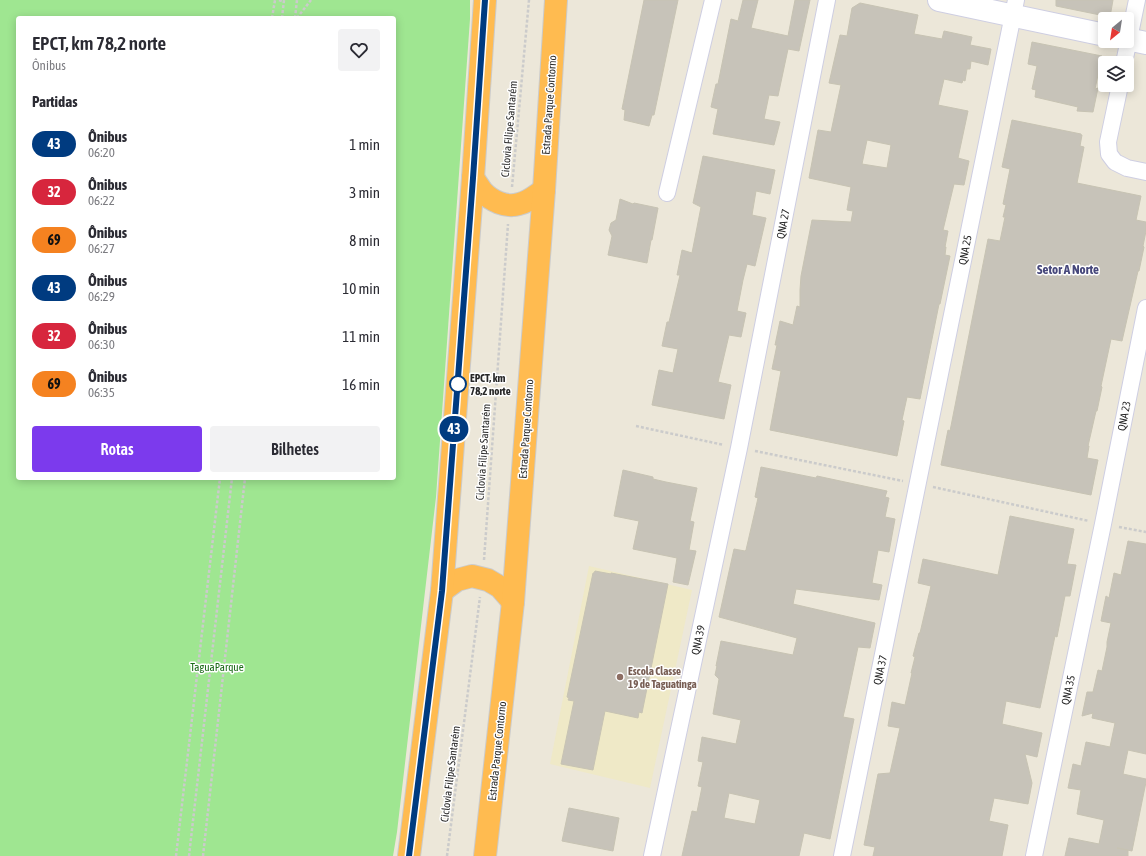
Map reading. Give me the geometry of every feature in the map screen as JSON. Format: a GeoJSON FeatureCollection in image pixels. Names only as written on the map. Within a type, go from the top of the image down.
{"type":"FeatureCollection","features":[{"type":"Feature","properties":{"kind":"highway"},"geometry":{"type":"LineString","coordinates":[[409,856],[442,591],[485,0]]}},
{"type":"Feature","properties":{"kind":"highway","name":"Estrada Parque Contorno"},"geometry":{"type":"LineString","coordinates":[[485,856],[513,602],[544,190],[556,0]]}},
{"type":"Feature","properties":{"kind":"highway"},"geometry":{"type":"LineString","coordinates":[[473,178],[482,191],[493,200],[506,205],[519,205],[544,190]]}},
{"type":"Feature","properties":{"kind":"highway"},"geometry":{"type":"LineString","coordinates":[[442,591],[457,580],[472,576],[488,580],[500,587],[513,602]]}},
{"type":"Feature","properties":{"kind":"street"},"geometry":{"type":"LineString","coordinates":[[667,193],[713,0]]}},
{"type":"Feature","properties":{"kind":"street","name":"QNA 27"},"geometry":{"type":"LineString","coordinates":[[739,448],[827,0]]}},
{"type":"Feature","properties":{"kind":"street"},"geometry":{"type":"LineString","coordinates":[[939,0],[1014,8],[1098,33]]}},
{"type":"Feature","properties":{"kind":"street"},"geometry":{"type":"LineString","coordinates":[[1134,41],[1137,0]]}},
{"type":"Feature","properties":{"kind":"street","name":"QNA 25"},"geometry":{"type":"LineString","coordinates":[[918,484],[1014,8]]}},
{"type":"Feature","properties":{"kind":"street"},"geometry":{"type":"LineString","coordinates":[[1119,92],[1108,142],[1109,154],[1115,162],[1126,168],[1146,172]]}},
{"type":"Feature","properties":{"kind":"street","name":"QNA 23"},"geometry":{"type":"LineString","coordinates":[[1103,524],[1146,308]]}},
{"type":"Feature","properties":{"kind":"street","name":"QNA 39"},"geometry":{"type":"LineString","coordinates":[[652,856],[739,448]]}},
{"type":"Feature","properties":{"kind":"street","name":"QNA 37"},"geometry":{"type":"LineString","coordinates":[[842,856],[918,484]]}},
{"type":"Feature","properties":{"kind":"street","name":"QNA 35"},"geometry":{"type":"LineString","coordinates":[[1034,856],[1103,524]]}},
{"type":"Feature","properties":{"kind":"path"},"geometry":{"type":"LineString","coordinates":[[272,16],[275,0]]}},
{"type":"Feature","properties":{"kind":"path"},"geometry":{"type":"LineString","coordinates":[[278,0],[284,1],[282,16]]}},
{"type":"Feature","properties":{"kind":"path"},"geometry":{"type":"LineString","coordinates":[[296,16],[297,0]]}},
{"type":"Feature","properties":{"kind":"path"},"geometry":{"type":"LineString","coordinates":[[298,16],[311,0]]}},
{"type":"Feature","properties":{"kind":"path","name":"Ciclovia Filipe Santarém"},"geometry":{"type":"LineString","coordinates":[[447,856],[482,578],[505,265],[529,0]]}},
{"type":"Feature","properties":{"kind":"path"},"geometry":{"type":"LineString","coordinates":[[636,426],[1146,532]]}},
{"type":"Feature","properties":{"kind":"path"},"geometry":{"type":"LineString","coordinates":[[176,856],[220,480]]}},
{"type":"Feature","properties":{"kind":"path"},"geometry":{"type":"LineString","coordinates":[[189,856],[232,480]]}},
{"type":"Feature","properties":{"kind":"path"},"geometry":{"type":"LineString","coordinates":[[203,856],[245,480]]}},
{"type":"Feature","properties":{"kind":"shaded area","name":"Escola Classe 19 de Taguatinga"},"geometry":{"type":"Polygon","coordinates":[[[589,566],[692,590],[650,788],[550,764],[589,566]]]}},
{"type":"Feature","properties":{"kind":"green space","name":"TaguaParque"},"geometry":{"type":"Polygon","coordinates":[[[0,0],[470,0],[470,19],[436,497],[393,856],[0,856],[0,0]]]}},
{"type":"Feature","properties":{"kind":"building"},"geometry":{"type":"Polygon","coordinates":[[[644,0],[678,0],[654,115],[652,115],[649,126],[624,120],[625,110],[622,109],[644,0]]]}},
{"type":"Feature","properties":{"kind":"building"},"geometry":{"type":"Polygon","coordinates":[[[743,0],[758,0],[751,28],[788,36],[795,0],[810,0],[799,51],[788,49],[778,96],[769,95],[764,119],[780,122],[774,145],[713,134],[718,109],[711,107],[716,84],[718,84],[731,19],[738,21],[743,0]]]}},
{"type":"Feature","properties":{"kind":"building"},"geometry":{"type":"Polygon","coordinates":[[[1056,0],[1113,0],[1111,12],[1098,12],[1098,15],[1056,6],[1056,0]]]}},
{"type":"Feature","properties":{"kind":"building"},"geometry":{"type":"Polygon","coordinates":[[[860,3],[918,15],[914,34],[942,39],[944,31],[972,37],[970,45],[991,49],[988,65],[971,61],[970,69],[967,69],[965,81],[963,80],[962,83],[944,79],[938,105],[968,111],[958,158],[969,161],[964,185],[954,184],[943,230],[948,231],[945,255],[950,256],[940,304],[920,399],[907,397],[897,456],[770,430],[781,371],[772,369],[777,345],[775,345],[780,321],[793,325],[797,306],[800,307],[801,276],[812,220],[851,222],[853,211],[847,210],[851,187],[809,178],[818,130],[831,132],[841,85],[829,83],[840,35],[847,36],[852,8],[860,3]],[[867,140],[862,164],[887,168],[891,145],[867,140]]]}},
{"type":"Feature","properties":{"kind":"building"},"geometry":{"type":"Polygon","coordinates":[[[1032,42],[1102,56],[1098,56],[1098,75],[1095,89],[1098,88],[1093,112],[1077,111],[1078,107],[1035,97],[1036,90],[1032,89],[1037,66],[1028,64],[1032,42]]]}},
{"type":"Feature","properties":{"kind":"building"},"geometry":{"type":"Polygon","coordinates":[[[1012,120],[1081,134],[1080,146],[1084,147],[1077,183],[1141,196],[1136,220],[1146,222],[1144,247],[1122,341],[1111,339],[1097,411],[1088,446],[1087,458],[1098,460],[1091,495],[941,465],[948,430],[950,431],[988,239],[1000,241],[1005,217],[1003,217],[1006,205],[1003,204],[1010,169],[1002,167],[1012,120]]]}},
{"type":"Feature","properties":{"kind":"building"},"geometry":{"type":"Polygon","coordinates":[[[703,156],[775,170],[770,194],[756,191],[752,215],[766,218],[755,266],[747,264],[743,280],[737,311],[746,313],[741,337],[729,335],[718,382],[731,385],[724,419],[652,405],[659,370],[673,373],[678,349],[662,346],[680,275],[677,275],[682,250],[692,253],[701,207],[693,203],[703,156]]]}},
{"type":"Feature","properties":{"kind":"building"},"geometry":{"type":"Polygon","coordinates":[[[620,199],[633,204],[658,208],[647,263],[608,255],[612,236],[609,230],[611,223],[616,220],[620,199]]]}},
{"type":"Feature","properties":{"kind":"building"},"geometry":{"type":"Polygon","coordinates":[[[761,467],[816,478],[817,476],[887,491],[885,497],[889,498],[885,517],[895,519],[889,552],[878,550],[872,583],[882,585],[879,600],[796,589],[793,604],[875,623],[870,648],[858,647],[843,717],[854,719],[830,839],[804,833],[799,856],[682,856],[692,811],[697,812],[702,787],[698,786],[703,762],[698,761],[702,737],[736,744],[741,720],[713,714],[719,679],[715,675],[721,641],[793,655],[797,638],[719,617],[734,549],[746,550],[758,498],[755,497],[761,467]],[[729,793],[724,818],[755,824],[760,800],[729,793]]]}},
{"type":"Feature","properties":{"kind":"building"},"geometry":{"type":"Polygon","coordinates":[[[623,470],[653,477],[653,479],[697,488],[690,521],[694,522],[689,550],[696,551],[688,585],[673,582],[677,558],[633,549],[639,521],[614,516],[623,470]]]}},
{"type":"Feature","properties":{"kind":"building"},"geometry":{"type":"Polygon","coordinates":[[[1010,516],[1074,529],[1067,564],[1076,565],[1070,596],[1065,596],[1040,708],[1006,701],[1002,724],[1042,733],[1037,757],[1025,754],[1032,783],[1028,804],[994,798],[989,821],[1008,825],[1002,856],[873,856],[875,847],[864,845],[878,774],[890,773],[900,728],[888,726],[892,702],[905,705],[915,657],[913,656],[931,586],[918,583],[923,559],[998,575],[1010,516]]]}},
{"type":"Feature","properties":{"kind":"building"},"geometry":{"type":"Polygon","coordinates":[[[1128,541],[1146,544],[1146,754],[1128,750],[1123,774],[1146,779],[1146,782],[1132,851],[1128,850],[1128,856],[1065,856],[1069,838],[1099,844],[1104,820],[1077,814],[1081,790],[1068,788],[1073,764],[1081,766],[1086,742],[1110,747],[1115,723],[1092,718],[1093,713],[1082,716],[1087,692],[1093,692],[1098,670],[1102,671],[1111,623],[1101,621],[1106,596],[1109,598],[1114,573],[1121,575],[1128,541]]]}},
{"type":"Feature","properties":{"kind":"building"},"geometry":{"type":"Polygon","coordinates":[[[595,571],[668,584],[642,713],[639,712],[638,718],[605,711],[593,770],[561,764],[574,701],[568,700],[569,698],[567,697],[593,573],[595,571]]]}},
{"type":"Feature","properties":{"kind":"building"},"geometry":{"type":"Polygon","coordinates":[[[569,808],[619,818],[613,851],[562,841],[569,808]]]}},
{"type":"Feature","properties":{"kind":"bus line","name":"43"},"geometry":{"type":"LineString","coordinates":[[409,856],[442,591],[485,0]]}},
{"type":"Feature","properties":{"kind":"place","name":"EPCT, km 78,2 norte"},"geometry":{"type":"Point","coordinates":[458,384]}},
{"type":"Feature","properties":{"kind":"place","name":"Escola Classe 19 de Taguatinga"},"geometry":{"type":"Point","coordinates":[620,677]}},
{"type":"Feature","properties":{"kind":"district","name":"Setor A Norte"},"geometry":{"type":"Point","coordinates":[1068,269]}}]}
